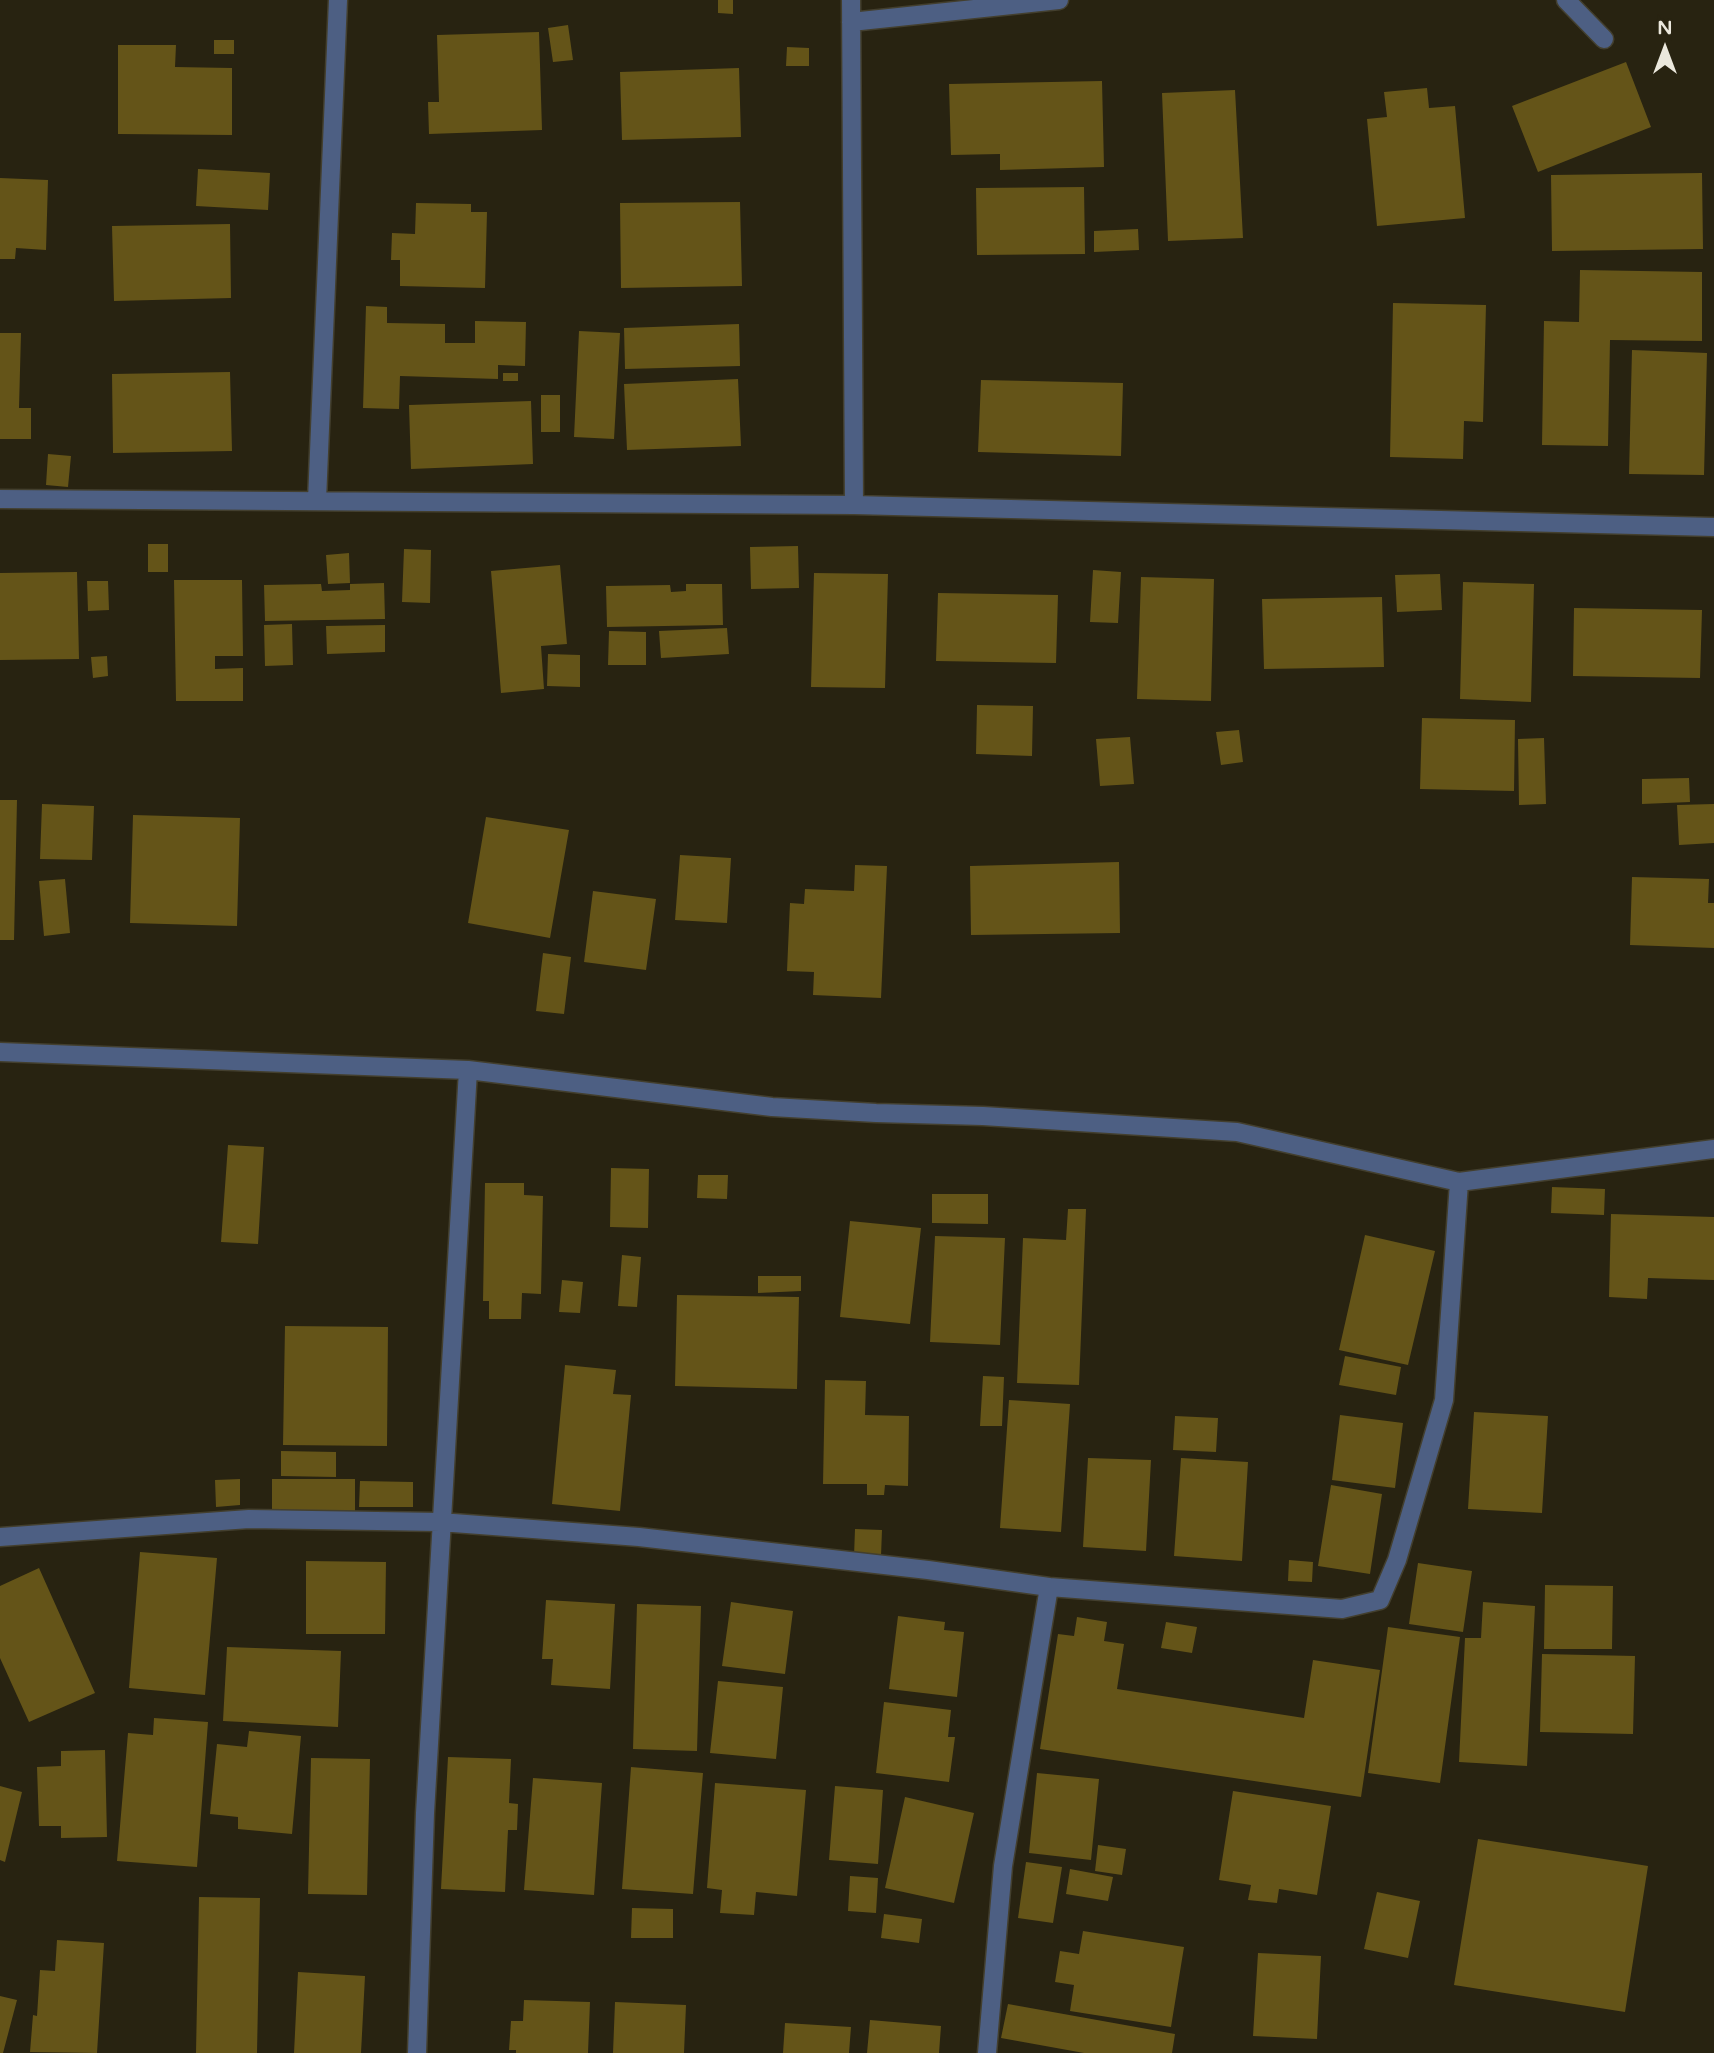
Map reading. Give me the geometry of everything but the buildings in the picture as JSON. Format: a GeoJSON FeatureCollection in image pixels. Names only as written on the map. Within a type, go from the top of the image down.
{"type":"FeatureCollection","features":[{"type":"Feature","properties":{"kind":"street"},"geometry":{"type":"LineString","coordinates":[[317,500],[338,0]]}},
{"type":"Feature","properties":{"kind":"street"},"geometry":{"type":"LineString","coordinates":[[850,0],[854,505]]}},
{"type":"Feature","properties":{"kind":"street"},"geometry":{"type":"LineString","coordinates":[[851,22],[1059,0]]}},
{"type":"Feature","properties":{"kind":"street"},"geometry":{"type":"LineString","coordinates":[[1566,0],[1604,39]]}},
{"type":"Feature","properties":{"kind":"street"},"geometry":{"type":"LineString","coordinates":[[0,499],[854,505],[1714,527]]}},
{"type":"Feature","properties":{"kind":"street"},"geometry":{"type":"LineString","coordinates":[[0,1052],[468,1070],[772,1107],[983,1116],[1237,1132],[1459,1182],[1714,1149]]}},
{"type":"Feature","properties":{"kind":"street"},"geometry":{"type":"LineString","coordinates":[[417,2053],[425,1813],[440,1522],[468,1070]]}},
{"type":"Feature","properties":{"kind":"street"},"geometry":{"type":"LineString","coordinates":[[0,1538],[249,1519],[440,1522],[639,1538],[928,1570],[1049,1587],[1342,1609],[1380,1600],[1397,1560],[1444,1400],[1459,1182]]}},
{"type":"Feature","properties":{"kind":"street"},"geometry":{"type":"LineString","coordinates":[[987,2053],[1003,1866],[1049,1587]]}}]}
